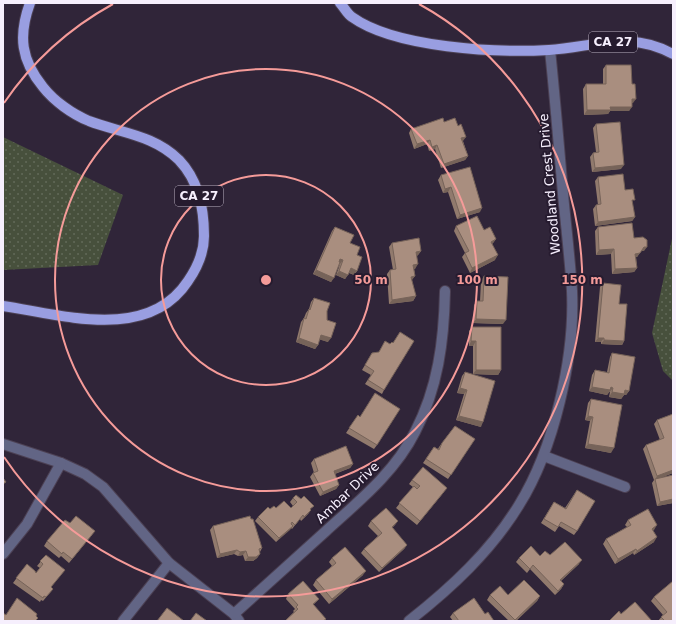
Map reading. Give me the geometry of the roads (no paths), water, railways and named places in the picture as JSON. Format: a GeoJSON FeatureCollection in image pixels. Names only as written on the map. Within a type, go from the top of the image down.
{"type":"FeatureCollection","features":[{"type":"Feature","properties":{"kind":"main road","name":"CA 27"},"geometry":{"type":"LineString","coordinates":[[3,306],[101,321],[132,319],[158,310],[182,290],[195,270],[204,244],[204,211],[195,183],[180,161],[157,143],[89,121],[64,107],[43,88],[28,65],[22,45],[24,19],[30,3]]}},
{"type":"Feature","properties":{"kind":"main road","name":"CA 27"},"geometry":{"type":"LineString","coordinates":[[340,3],[351,16],[373,29],[403,39],[483,49],[515,51],[550,50],[624,41],[638,41],[652,44],[673,54]]}},
{"type":"Feature","properties":{"kind":"street","name":"Woodland Crest Drive"},"geometry":{"type":"LineString","coordinates":[[410,621],[438,598],[492,544],[520,505],[544,456],[565,379],[570,343],[572,292],[550,50]]}},
{"type":"Feature","properties":{"kind":"street","name":"Ambar Drive"},"geometry":{"type":"LineString","coordinates":[[237,618],[380,482],[415,433],[432,392],[444,333],[445,291]]}},
{"type":"Feature","properties":{"kind":"street"},"geometry":{"type":"LineString","coordinates":[[3,444],[61,463],[85,474],[103,487],[169,563],[237,618]]}},
{"type":"Feature","properties":{"kind":"street"},"geometry":{"type":"LineString","coordinates":[[544,456],[625,487]]}},
{"type":"Feature","properties":{"kind":"street"},"geometry":{"type":"LineString","coordinates":[[3,554],[27,524],[61,463]]}},
{"type":"Feature","properties":{"kind":"street"},"geometry":{"type":"LineString","coordinates":[[123,621],[169,563]]}}]}
